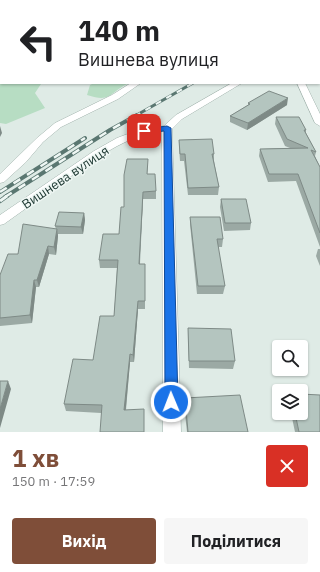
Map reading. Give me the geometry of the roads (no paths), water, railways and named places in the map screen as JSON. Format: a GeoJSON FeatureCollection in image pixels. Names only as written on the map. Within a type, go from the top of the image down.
{"type":"FeatureCollection","features":[{"type":"Feature","properties":{"kind":"street"},"geometry":{"type":"LineString","coordinates":[[0,180],[22,160],[40,140],[58,125],[115,97],[136,84]]}},
{"type":"Feature","properties":{"kind":"street"},"geometry":{"type":"LineString","coordinates":[[172,432],[167,128],[179,117],[236,84]]}},
{"type":"Feature","properties":{"kind":"street"},"geometry":{"type":"LineString","coordinates":[[300,84],[320,123]]}},
{"type":"Feature","properties":{"kind":"street","name":"Вишнева вулиця"},"geometry":{"type":"LineString","coordinates":[[0,221],[98,152],[120,140],[144,131],[167,128]]}},
{"type":"Feature","properties":{"kind":"railway"},"geometry":{"type":"LineString","coordinates":[[135,116],[191,84]]}},
{"type":"Feature","properties":{"kind":"railway"},"geometry":{"type":"LineString","coordinates":[[5,197],[110,130],[137,115]]}},
{"type":"Feature","properties":{"kind":"railway"},"geometry":{"type":"LineString","coordinates":[[0,192],[85,138]]}},
{"type":"Feature","properties":{"kind":"railway"},"geometry":{"type":"LineString","coordinates":[[0,201],[7,196]]}}]}
